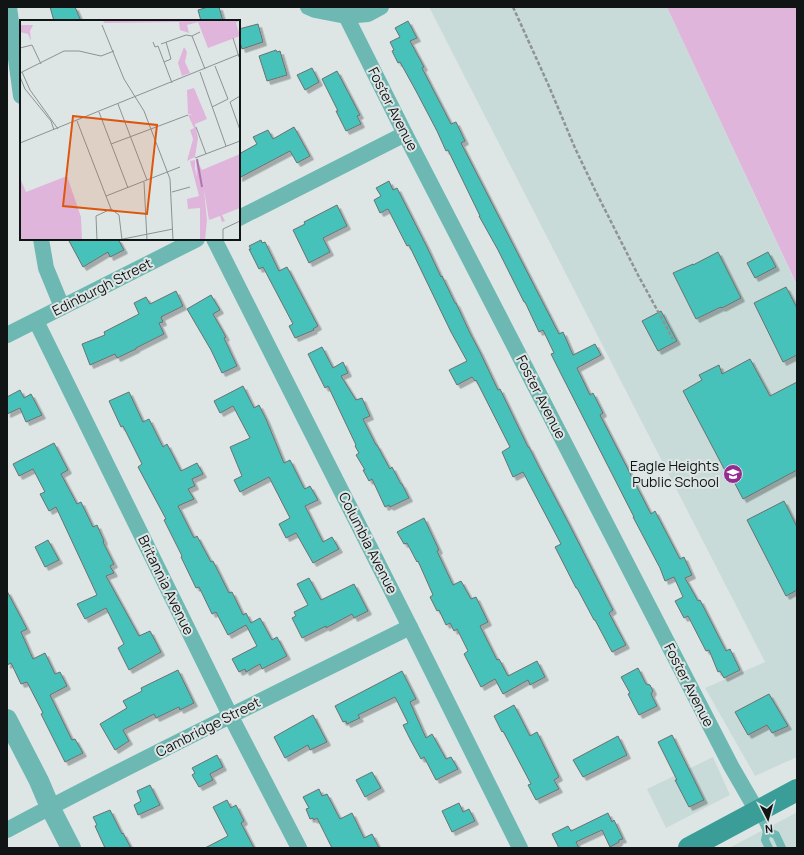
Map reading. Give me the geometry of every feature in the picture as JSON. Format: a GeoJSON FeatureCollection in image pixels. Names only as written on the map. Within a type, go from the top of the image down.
{"type":"FeatureCollection","features":[{"type":"Feature","properties":{"kind":"main road"},"geometry":{"type":"LineString","coordinates":[[689,848],[797,790]]}},
{"type":"Feature","properties":{"kind":"street"},"geometry":{"type":"LineString","coordinates":[[9,7],[20,89]]}},
{"type":"Feature","properties":{"kind":"street"},"geometry":{"type":"LineString","coordinates":[[308,7],[314,10],[346,16],[368,14],[380,7]]}},
{"type":"Feature","properties":{"kind":"street","name":"Foster Avenue"},"geometry":{"type":"LineString","coordinates":[[346,16],[405,134],[731,766],[757,811]]}},
{"type":"Feature","properties":{"kind":"street"},"geometry":{"type":"LineString","coordinates":[[240,217],[405,134]]}},
{"type":"Feature","properties":{"kind":"street"},"geometry":{"type":"LineString","coordinates":[[41,240],[46,268],[62,308]]}},
{"type":"Feature","properties":{"kind":"street","name":"Edinburgh Street"},"geometry":{"type":"LineString","coordinates":[[7,336],[195,240]]}},
{"type":"Feature","properties":{"kind":"street","name":"Columbia Avenue"},"geometry":{"type":"LineString","coordinates":[[215,240],[520,848]]}},
{"type":"Feature","properties":{"kind":"street","name":"Britannia Avenue"},"geometry":{"type":"LineString","coordinates":[[36,321],[230,716],[299,848]]}},
{"type":"Feature","properties":{"kind":"street","name":"Cambridge Street"},"geometry":{"type":"LineString","coordinates":[[7,830],[50,806],[410,627]]}},
{"type":"Feature","properties":{"kind":"street"},"geometry":{"type":"LineString","coordinates":[[7,719],[71,848]]}},
{"type":"Feature","properties":{"kind":"lane"},"geometry":{"type":"LineString","coordinates":[[757,811],[767,831],[765,840],[769,848]]}},
{"type":"Feature","properties":{"kind":"lane"},"geometry":{"type":"LineString","coordinates":[[767,831],[776,835],[782,848]]}},
{"type":"Feature","properties":{"kind":"path"},"geometry":{"type":"LineString","coordinates":[[513,7],[595,190],[638,275],[673,339]]}},
{"type":"Feature","properties":{"kind":"shaded area","name":"Eagle Heights Public School"},"geometry":{"type":"Polygon","coordinates":[[[429,7],[667,7],[797,286],[797,757],[755,776],[705,688],[765,662],[429,7]]]}},
{"type":"Feature","properties":{"kind":"shaded area"},"geometry":{"type":"Polygon","coordinates":[[[667,7],[797,7],[796,283],[667,7]]]}},
{"type":"Feature","properties":{"kind":"shaded area"},"geometry":{"type":"Polygon","coordinates":[[[713,757],[730,795],[666,828],[647,789],[713,757]]]}},
{"type":"Feature","properties":{"kind":"shaded area"},"geometry":{"type":"Polygon","coordinates":[[[797,812],[797,848],[729,848],[788,817],[797,812]]]}},
{"type":"Feature","properties":{"kind":"building"},"geometry":{"type":"Polygon","coordinates":[[[50,7],[75,7],[81,20],[54,20],[50,7]]]}},
{"type":"Feature","properties":{"kind":"building"},"geometry":{"type":"Polygon","coordinates":[[[208,7],[219,7],[223,20],[201,20],[198,10],[208,7]]]}},
{"type":"Feature","properties":{"kind":"building"},"geometry":{"type":"Polygon","coordinates":[[[408,21],[417,38],[410,41],[424,67],[422,68],[451,124],[456,122],[465,141],[461,143],[559,334],[563,332],[573,355],[595,344],[601,355],[577,368],[590,395],[593,393],[603,413],[600,415],[651,514],[655,511],[680,559],[684,557],[692,575],[685,578],[698,601],[700,600],[726,651],[730,649],[740,670],[724,678],[720,671],[718,672],[709,650],[706,651],[688,616],[684,618],[675,601],[683,597],[674,577],[665,581],[660,568],[551,354],[554,353],[543,330],[539,332],[525,302],[479,216],[448,150],[446,151],[416,91],[400,62],[398,63],[392,51],[394,50],[390,42],[400,37],[395,28],[408,21]]]}},
{"type":"Feature","properties":{"kind":"building"},"geometry":{"type":"Polygon","coordinates":[[[258,24],[263,42],[242,49],[240,42],[240,29],[258,24]]]}},
{"type":"Feature","properties":{"kind":"building"},"geometry":{"type":"Polygon","coordinates":[[[276,50],[277,52],[280,51],[287,75],[267,81],[259,56],[276,50]]]}},
{"type":"Feature","properties":{"kind":"building"},"geometry":{"type":"Polygon","coordinates":[[[312,68],[319,82],[305,90],[297,75],[312,68]]]}},
{"type":"Feature","properties":{"kind":"building"},"geometry":{"type":"Polygon","coordinates":[[[337,71],[360,115],[357,116],[361,124],[346,131],[322,79],[337,71]]]}},
{"type":"Feature","properties":{"kind":"building"},"geometry":{"type":"Polygon","coordinates":[[[294,127],[310,156],[297,163],[290,151],[240,177],[240,153],[257,144],[253,137],[268,130],[273,139],[294,127]]]}},
{"type":"Feature","properties":{"kind":"building"},"geometry":{"type":"Polygon","coordinates":[[[389,181],[393,190],[397,188],[441,277],[442,276],[456,303],[498,390],[500,389],[528,447],[613,610],[609,613],[626,645],[612,652],[555,547],[561,544],[523,472],[513,477],[502,452],[510,447],[476,380],[475,381],[472,377],[457,385],[449,370],[467,361],[451,332],[409,245],[407,246],[388,209],[380,213],[374,200],[381,196],[376,188],[389,181]]]}},
{"type":"Feature","properties":{"kind":"building"},"geometry":{"type":"Polygon","coordinates":[[[337,205],[347,226],[323,238],[330,252],[309,263],[293,230],[305,224],[304,222],[337,205]]]}},
{"type":"Feature","properties":{"kind":"building"},"geometry":{"type":"Polygon","coordinates":[[[69,240],[119,240],[124,250],[110,257],[108,252],[83,267],[69,240]]]}},
{"type":"Feature","properties":{"kind":"building"},"geometry":{"type":"Polygon","coordinates":[[[261,240],[262,243],[265,242],[279,271],[287,267],[318,326],[313,329],[314,330],[295,338],[289,326],[293,324],[263,267],[259,269],[249,249],[251,249],[249,246],[261,240]]]}},
{"type":"Feature","properties":{"kind":"building"},"geometry":{"type":"Polygon","coordinates":[[[718,252],[741,298],[696,319],[673,273],[693,265],[718,252]]]}},
{"type":"Feature","properties":{"kind":"building"},"geometry":{"type":"Polygon","coordinates":[[[768,252],[776,267],[755,278],[747,263],[768,252]]]}},
{"type":"Feature","properties":{"kind":"building"},"geometry":{"type":"Polygon","coordinates":[[[786,287],[797,308],[797,355],[783,362],[754,303],[786,287]]]}},
{"type":"Feature","properties":{"kind":"building"},"geometry":{"type":"Polygon","coordinates":[[[176,291],[183,306],[161,317],[163,322],[159,323],[164,334],[117,358],[115,354],[90,365],[82,344],[105,335],[104,332],[139,314],[134,303],[146,297],[150,304],[176,291]]]}},
{"type":"Feature","properties":{"kind":"building"},"geometry":{"type":"Polygon","coordinates":[[[211,295],[220,310],[213,314],[226,337],[224,338],[237,366],[222,373],[211,350],[187,309],[211,295]]]}},
{"type":"Feature","properties":{"kind":"building"},"geometry":{"type":"Polygon","coordinates":[[[661,311],[677,341],[658,351],[642,321],[661,311]]]}},
{"type":"Feature","properties":{"kind":"building"},"geometry":{"type":"Polygon","coordinates":[[[322,347],[333,368],[343,362],[348,373],[341,376],[356,400],[362,398],[370,416],[363,419],[376,445],[390,469],[392,467],[409,498],[390,507],[389,505],[385,507],[372,479],[369,481],[363,470],[365,470],[356,455],[359,453],[355,446],[356,445],[328,386],[325,388],[308,354],[322,347]]]}},
{"type":"Feature","properties":{"kind":"building"},"geometry":{"type":"Polygon","coordinates":[[[750,359],[770,396],[797,382],[797,470],[743,499],[732,478],[730,480],[683,391],[702,380],[699,375],[719,365],[722,374],[750,359]]]}},
{"type":"Feature","properties":{"kind":"building"},"geometry":{"type":"Polygon","coordinates":[[[243,386],[254,408],[259,405],[284,463],[290,460],[304,488],[305,489],[310,486],[318,500],[305,506],[323,542],[332,537],[339,549],[313,563],[296,533],[286,538],[279,524],[290,518],[269,477],[240,492],[234,480],[242,476],[230,447],[250,438],[233,406],[220,413],[214,401],[243,386]]]}},
{"type":"Feature","properties":{"kind":"building"},"geometry":{"type":"Polygon","coordinates":[[[20,390],[24,398],[31,394],[42,415],[26,422],[20,408],[7,414],[7,397],[20,390]]]}},
{"type":"Feature","properties":{"kind":"building"},"geometry":{"type":"Polygon","coordinates":[[[129,392],[143,422],[149,419],[163,447],[167,444],[181,471],[197,463],[203,474],[192,479],[195,486],[188,489],[194,499],[178,506],[194,538],[197,536],[211,562],[213,561],[229,593],[232,592],[243,615],[246,613],[251,623],[260,618],[272,640],[277,637],[287,656],[262,669],[260,664],[246,672],[245,669],[239,672],[232,659],[257,646],[246,625],[228,635],[216,612],[212,614],[199,587],[196,588],[164,520],[166,519],[138,467],[142,464],[123,426],[121,427],[109,401],[129,392]]]}},
{"type":"Feature","properties":{"kind":"building"},"geometry":{"type":"Polygon","coordinates":[[[54,443],[68,470],[61,474],[77,504],[81,502],[93,527],[97,525],[104,541],[103,542],[114,564],[110,566],[114,573],[106,576],[139,636],[150,631],[161,652],[129,670],[118,648],[124,644],[106,608],[85,619],[77,604],[97,595],[56,507],[49,511],[40,494],[45,492],[33,469],[19,476],[13,464],[54,443]]]}},
{"type":"Feature","properties":{"kind":"building"},"geometry":{"type":"Polygon","coordinates":[[[784,501],[797,527],[797,590],[786,596],[747,520],[784,501]]]}},
{"type":"Feature","properties":{"kind":"building"},"geometry":{"type":"Polygon","coordinates":[[[424,518],[453,585],[461,581],[471,599],[476,597],[488,622],[480,626],[497,660],[499,659],[508,676],[537,661],[545,677],[530,685],[528,680],[503,694],[495,679],[481,687],[464,654],[468,651],[457,629],[454,631],[450,623],[446,625],[439,610],[437,611],[430,597],[433,595],[418,561],[417,562],[407,543],[404,544],[397,532],[424,518]]]}},
{"type":"Feature","properties":{"kind":"building"},"geometry":{"type":"Polygon","coordinates":[[[48,540],[59,560],[45,567],[35,547],[48,540]]]}},
{"type":"Feature","properties":{"kind":"building"},"geometry":{"type":"Polygon","coordinates":[[[309,578],[321,600],[354,584],[368,611],[354,618],[352,614],[326,628],[326,626],[302,638],[292,618],[296,616],[294,612],[308,605],[297,584],[309,578]]]}},
{"type":"Feature","properties":{"kind":"building"},"geometry":{"type":"Polygon","coordinates":[[[7,591],[27,629],[21,632],[33,659],[45,653],[55,674],[60,672],[67,686],[50,695],[72,740],[75,739],[83,753],[65,762],[27,682],[21,684],[11,663],[7,665],[7,591]]]}},
{"type":"Feature","properties":{"kind":"building"},"geometry":{"type":"Polygon","coordinates":[[[638,668],[646,684],[650,685],[653,691],[651,694],[657,706],[639,715],[628,694],[630,693],[621,677],[638,668]]]}},
{"type":"Feature","properties":{"kind":"building"},"geometry":{"type":"Polygon","coordinates":[[[178,670],[194,703],[180,710],[179,707],[156,718],[154,714],[123,730],[129,741],[115,750],[100,724],[127,708],[123,701],[142,691],[141,688],[178,670]]]}},
{"type":"Feature","properties":{"kind":"building"},"geometry":{"type":"Polygon","coordinates":[[[402,671],[416,699],[410,702],[426,738],[432,734],[446,759],[451,757],[458,769],[436,780],[424,757],[421,759],[403,725],[408,723],[395,697],[358,715],[360,718],[347,724],[346,721],[343,722],[335,706],[402,671]]]}},
{"type":"Feature","properties":{"kind":"building"},"geometry":{"type":"Polygon","coordinates":[[[769,694],[788,726],[772,733],[767,725],[748,735],[735,712],[769,694]]]}},
{"type":"Feature","properties":{"kind":"building"},"geometry":{"type":"Polygon","coordinates":[[[514,705],[530,736],[537,732],[559,777],[554,780],[559,789],[536,800],[528,785],[531,784],[494,716],[514,705]]]}},
{"type":"Feature","properties":{"kind":"building"},"geometry":{"type":"Polygon","coordinates":[[[313,715],[327,742],[310,750],[308,745],[285,758],[274,737],[313,715]]]}},
{"type":"Feature","properties":{"kind":"building"},"geometry":{"type":"Polygon","coordinates":[[[672,735],[704,800],[689,807],[658,742],[672,735]]]}},
{"type":"Feature","properties":{"kind":"building"},"geometry":{"type":"Polygon","coordinates":[[[618,736],[627,755],[583,777],[573,760],[618,736]]]}},
{"type":"Feature","properties":{"kind":"building"},"geometry":{"type":"Polygon","coordinates":[[[217,755],[223,767],[210,774],[213,780],[199,787],[192,775],[195,773],[192,768],[217,755]]]}},
{"type":"Feature","properties":{"kind":"building"},"geometry":{"type":"Polygon","coordinates":[[[372,772],[381,788],[365,797],[356,780],[372,772]]]}},
{"type":"Feature","properties":{"kind":"building"},"geometry":{"type":"Polygon","coordinates":[[[150,785],[160,805],[138,815],[134,805],[141,801],[137,791],[150,785]]]}},
{"type":"Feature","properties":{"kind":"building"},"geometry":{"type":"Polygon","coordinates":[[[319,789],[322,796],[327,794],[340,819],[352,813],[364,838],[372,834],[379,848],[332,848],[317,818],[314,820],[313,818],[310,819],[306,809],[309,808],[303,797],[319,789]]]}},
{"type":"Feature","properties":{"kind":"building"},"geometry":{"type":"Polygon","coordinates":[[[227,800],[231,808],[236,805],[244,821],[241,823],[254,848],[205,848],[228,836],[213,807],[227,800]]]}},
{"type":"Feature","properties":{"kind":"building"},"geometry":{"type":"Polygon","coordinates":[[[459,803],[463,812],[469,809],[475,821],[452,832],[442,811],[459,803]]]}},
{"type":"Feature","properties":{"kind":"building"},"geometry":{"type":"Polygon","coordinates":[[[110,810],[131,848],[105,848],[95,826],[97,825],[93,817],[110,810]]]}},
{"type":"Feature","properties":{"kind":"building"},"geometry":{"type":"Polygon","coordinates":[[[608,813],[612,822],[614,820],[623,839],[619,840],[619,842],[610,847],[602,830],[576,842],[579,848],[559,848],[552,834],[568,826],[571,831],[608,813]]]}},
{"type":"Feature","properties":{"kind":"place","name":"Eagle Heights Public School"},"geometry":{"type":"Point","coordinates":[733,474]}}]}
